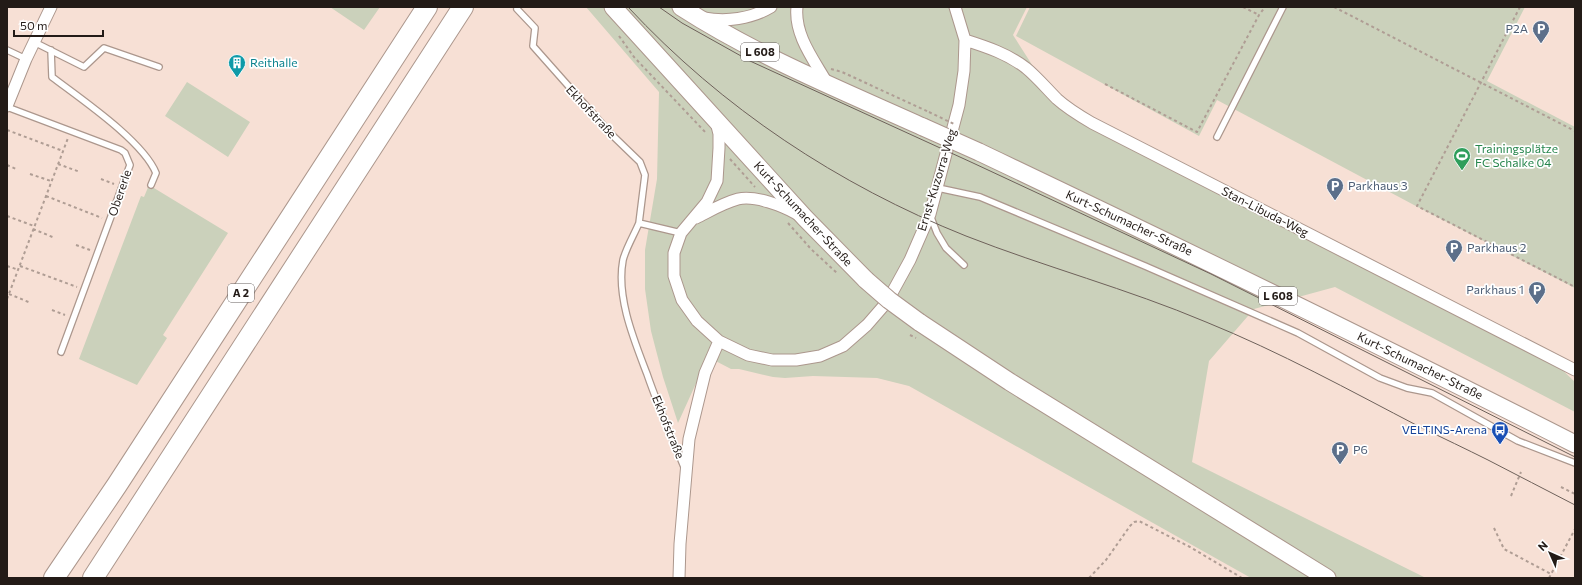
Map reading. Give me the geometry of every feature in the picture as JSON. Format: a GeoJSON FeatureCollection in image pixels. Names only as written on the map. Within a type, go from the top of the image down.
{"type":"FeatureCollection","features":[{"type":"Feature","properties":{"kind":"highway","name":"A 2"},"geometry":{"type":"LineString","coordinates":[[54,578],[117,484],[427,7]]}},
{"type":"Feature","properties":{"kind":"highway","name":"A 2"},"geometry":{"type":"LineString","coordinates":[[93,578],[463,7]]}},
{"type":"Feature","properties":{"kind":"main road","name":"Kurt-Schumacher-Straße"},"geometry":{"type":"LineString","coordinates":[[613,7],[804,218],[866,280],[889,300],[919,322],[1010,382],[1327,578]]}},
{"type":"Feature","properties":{"kind":"main road","name":"Kurt-Schumacher-Straße"},"geometry":{"type":"LineString","coordinates":[[681,7],[725,34],[786,65],[827,83],[926,120],[979,152],[1183,249],[1575,444]]}},
{"type":"Feature","properties":{"kind":"street","name":"Obererle"},"geometry":{"type":"LineString","coordinates":[[7,107],[26,59],[51,7]]}},
{"type":"Feature","properties":{"kind":"street"},"geometry":{"type":"LineString","coordinates":[[696,16],[725,19],[746,17],[771,7]]}},
{"type":"Feature","properties":{"kind":"street"},"geometry":{"type":"LineString","coordinates":[[797,7],[796,13],[800,34],[827,83]]}},
{"type":"Feature","properties":{"kind":"street","name":"Ernst-Kuzorra-Weg"},"geometry":{"type":"LineString","coordinates":[[715,119],[719,134],[720,148],[717,181],[707,202],[681,233],[674,253],[674,276],[682,300],[696,321],[719,341],[748,355],[772,360],[796,360],[820,356],[843,346],[868,325],[887,302],[915,250],[930,214],[959,106],[964,71],[965,40],[955,7]]}},
{"type":"Feature","properties":{"kind":"street","name":"Stan-Libuda-Weg"},"geometry":{"type":"LineString","coordinates":[[965,40],[994,49],[1026,68],[1063,104],[1092,123],[1575,370]]}},
{"type":"Feature","properties":{"kind":"street","name":"Ernst-Kuzorra-Weg"},"geometry":{"type":"LineString","coordinates":[[692,220],[724,204],[740,199],[759,200],[777,205],[804,218]]}},
{"type":"Feature","properties":{"kind":"street","name":"Ekhofstraße"},"geometry":{"type":"LineString","coordinates":[[679,578],[685,469],[689,438],[705,373],[719,341]]}},
{"type":"Feature","properties":{"kind":"lane"},"geometry":{"type":"LineString","coordinates":[[1217,137],[1283,7]]}},
{"type":"Feature","properties":{"kind":"lane","name":"Ekhofstraße"},"geometry":{"type":"LineString","coordinates":[[517,9],[535,28],[533,46],[610,134],[640,162],[645,176],[639,223],[624,259],[622,283],[625,310],[642,363],[660,411],[685,469]]}},
{"type":"Feature","properties":{"kind":"lane"},"geometry":{"type":"LineString","coordinates":[[34,42],[84,67],[104,48],[159,67]]}},
{"type":"Feature","properties":{"kind":"lane"},"geometry":{"type":"LineString","coordinates":[[7,50],[26,59]]}},
{"type":"Feature","properties":{"kind":"lane"},"geometry":{"type":"LineString","coordinates":[[51,50],[52,76],[120,130],[152,163],[156,173],[151,185]]}},
{"type":"Feature","properties":{"kind":"lane","name":"Obererle"},"geometry":{"type":"LineString","coordinates":[[7,107],[121,150],[126,153],[130,165],[99,253],[61,352]]}},
{"type":"Feature","properties":{"kind":"lane"},"geometry":{"type":"LineString","coordinates":[[938,188],[980,197],[1189,285],[1298,333],[1380,378],[1407,388],[1432,393],[1518,441],[1575,463]]}},
{"type":"Feature","properties":{"kind":"lane"},"geometry":{"type":"LineString","coordinates":[[930,214],[937,233],[946,248],[964,265]]}},
{"type":"Feature","properties":{"kind":"lane"},"geometry":{"type":"LineString","coordinates":[[639,223],[681,233]]}},
{"type":"Feature","properties":{"kind":"path"},"geometry":{"type":"LineString","coordinates":[[1244,7],[1259,15]]}},
{"type":"Feature","properties":{"kind":"path"},"geometry":{"type":"LineString","coordinates":[[1105,84],[1197,132],[1259,15],[1265,7]]}},
{"type":"Feature","properties":{"kind":"path"},"geometry":{"type":"LineString","coordinates":[[1334,7],[1575,131]]}},
{"type":"Feature","properties":{"kind":"path"},"geometry":{"type":"LineString","coordinates":[[1520,7],[1417,206],[1575,287]]}},
{"type":"Feature","properties":{"kind":"path"},"geometry":{"type":"LineString","coordinates":[[616,32],[634,57],[720,148]]}},
{"type":"Feature","properties":{"kind":"path"},"geometry":{"type":"LineString","coordinates":[[816,63],[842,72],[926,120]]}},
{"type":"Feature","properties":{"kind":"path"},"geometry":{"type":"LineString","coordinates":[[7,130],[63,151]]}},
{"type":"Feature","properties":{"kind":"path"},"geometry":{"type":"LineString","coordinates":[[7,298],[71,131]]}},
{"type":"Feature","properties":{"kind":"path"},"geometry":{"type":"LineString","coordinates":[[58,164],[80,172]]}},
{"type":"Feature","properties":{"kind":"path"},"geometry":{"type":"LineString","coordinates":[[7,165],[16,169]]}},
{"type":"Feature","properties":{"kind":"path"},"geometry":{"type":"LineString","coordinates":[[30,174],[51,181]]}},
{"type":"Feature","properties":{"kind":"path"},"geometry":{"type":"LineString","coordinates":[[101,179],[123,187]]}},
{"type":"Feature","properties":{"kind":"path"},"geometry":{"type":"LineString","coordinates":[[46,196],[110,221]]}},
{"type":"Feature","properties":{"kind":"path"},"geometry":{"type":"LineString","coordinates":[[7,216],[56,238]]}},
{"type":"Feature","properties":{"kind":"path"},"geometry":{"type":"LineString","coordinates":[[76,245],[99,253]]}},
{"type":"Feature","properties":{"kind":"path"},"geometry":{"type":"LineString","coordinates":[[7,266],[19,270]]}},
{"type":"Feature","properties":{"kind":"path"},"geometry":{"type":"LineString","coordinates":[[20,266],[85,290]]}},
{"type":"Feature","properties":{"kind":"path"},"geometry":{"type":"LineString","coordinates":[[9,294],[31,303]]}},
{"type":"Feature","properties":{"kind":"path"},"geometry":{"type":"LineString","coordinates":[[52,310],[74,319]]}},
{"type":"Feature","properties":{"kind":"path"},"geometry":{"type":"LineString","coordinates":[[1511,496],[1521,472]]}},
{"type":"Feature","properties":{"kind":"path"},"geometry":{"type":"LineString","coordinates":[[1561,487],[1575,494]]}},
{"type":"Feature","properties":{"kind":"path"},"geometry":{"type":"LineString","coordinates":[[1089,578],[1106,560],[1130,526],[1134,522],[1139,521],[1190,547],[1242,578]]}},
{"type":"Feature","properties":{"kind":"path"},"geometry":{"type":"LineString","coordinates":[[1494,528],[1504,549],[1551,574]]}},
{"type":"Feature","properties":{"kind":"path"},"geometry":{"type":"LineString","coordinates":[[1550,578],[1575,529]]}},
{"type":"Feature","properties":{"kind":"green space"},"geometry":{"type":"Polygon","coordinates":[[[330,7],[380,7],[364,30],[330,7]]]}},
{"type":"Feature","properties":{"kind":"green space"},"geometry":{"type":"Polygon","coordinates":[[[586,7],[1027,7],[1013,35],[1043,82],[1072,113],[1555,363],[1575,382],[1575,412],[1335,287],[1254,309],[1209,361],[1192,462],[1426,578],[1251,578],[909,386],[877,378],[813,376],[785,378],[773,377],[739,369],[731,369],[708,357],[678,423],[663,377],[651,331],[645,289],[645,250],[657,179],[659,92],[586,7]]]}},
{"type":"Feature","properties":{"kind":"green space","name":"Trainingsplätze FC Schalke 04"},"geometry":{"type":"Polygon","coordinates":[[[1030,7],[1525,7],[1487,81],[1575,127],[1575,288],[1414,205],[1217,100],[1199,136],[1016,36],[1030,7]]]}},
{"type":"Feature","properties":{"kind":"green space"},"geometry":{"type":"Polygon","coordinates":[[[187,82],[250,122],[228,157],[165,116],[187,82]]]}},
{"type":"Feature","properties":{"kind":"green space"},"geometry":{"type":"Polygon","coordinates":[[[149,185],[228,233],[163,335],[167,338],[137,385],[79,359],[141,196],[144,197],[149,185]]]}},
{"type":"Feature","properties":{"kind":"tram line"},"geometry":{"type":"LineString","coordinates":[[628,7],[664,44],[702,78],[743,110],[784,140],[828,168],[872,193],[919,216],[966,236],[1147,299],[1234,334],[1314,372],[1575,505]]}},
{"type":"Feature","properties":{"kind":"tram line"},"geometry":{"type":"LineString","coordinates":[[659,7],[682,23],[750,61],[1211,274],[1575,457]]}},
{"type":"Feature","properties":{"kind":"place","name":"P2A"},"geometry":{"type":"Point","coordinates":[1541,44]}},
{"type":"Feature","properties":{"kind":"place","name":"Reithalle"},"geometry":{"type":"Point","coordinates":[237,78]}},
{"type":"Feature","properties":{"kind":"place","name":"Trainingsplätze FC Schalke 04"},"geometry":{"type":"Point","coordinates":[1462,171]}},
{"type":"Feature","properties":{"kind":"place","name":"Parkhaus 3"},"geometry":{"type":"Point","coordinates":[1335,201]}},
{"type":"Feature","properties":{"kind":"place","name":"Parkhaus 2"},"geometry":{"type":"Point","coordinates":[1454,263]}},
{"type":"Feature","properties":{"kind":"place","name":"Parkhaus 1"},"geometry":{"type":"Point","coordinates":[1537,305]}},
{"type":"Feature","properties":{"kind":"place","name":"VELTINS-Arena"},"geometry":{"type":"Point","coordinates":[1500,445]}},
{"type":"Feature","properties":{"kind":"place","name":"P6"},"geometry":{"type":"Point","coordinates":[1340,465]}}]}
